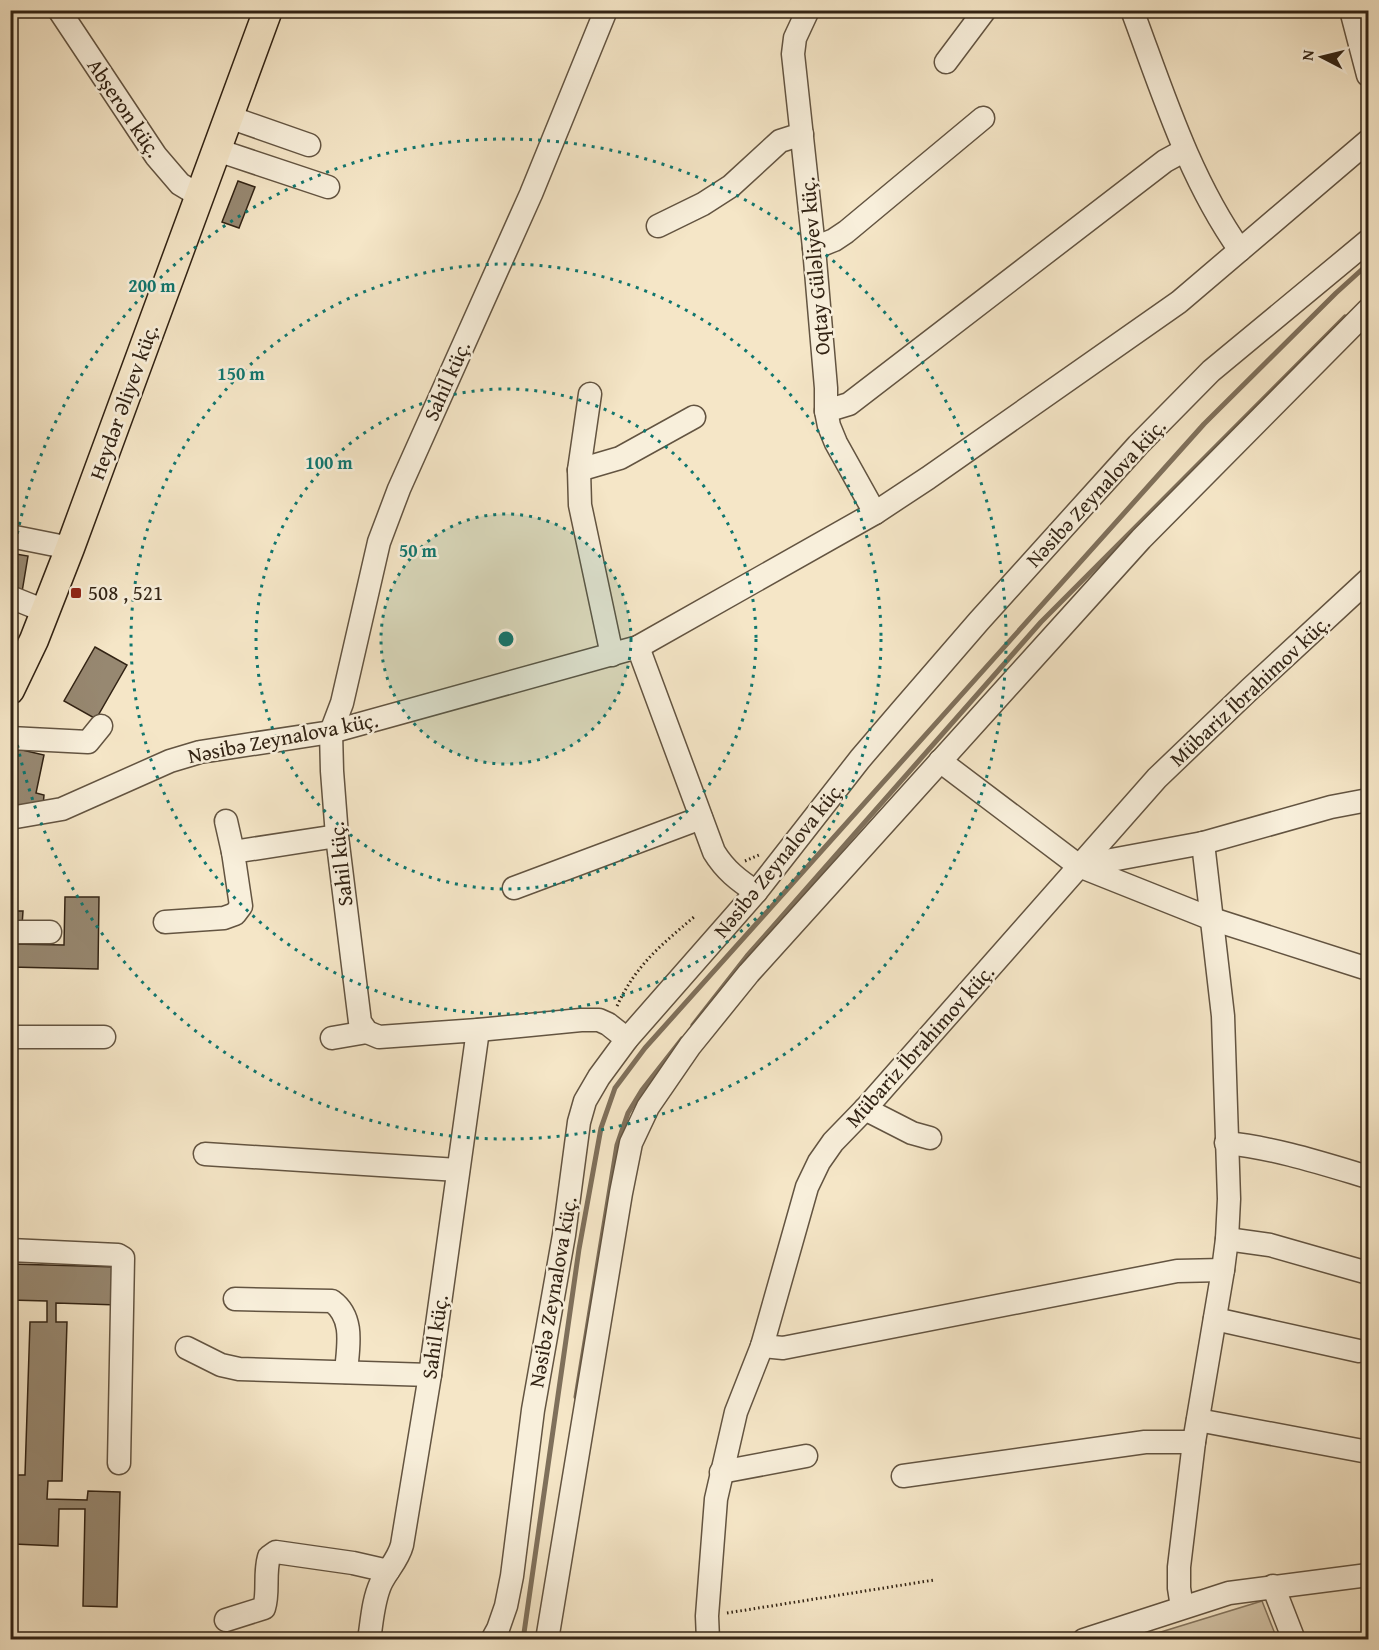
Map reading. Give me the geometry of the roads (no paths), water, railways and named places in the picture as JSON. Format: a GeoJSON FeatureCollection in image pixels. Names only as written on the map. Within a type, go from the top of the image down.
{"type":"FeatureCollection","features":[{"type":"Feature","properties":{"kind":"main road","name":"Heydər Əliyev küç."},"geometry":{"type":"LineString","coordinates":[[10,690],[70,548],[268,10]]}},
{"type":"Feature","properties":{"kind":"street","name":"Abşeron küç."},"geometry":{"type":"LineString","coordinates":[[59,10],[156,156],[180,184],[200,196]]}},
{"type":"Feature","properties":{"kind":"street","name":"Sahil küç."},"geometry":{"type":"LineString","coordinates":[[367,1032],[360,1022],[338,836],[332,771],[332,732],[342,703],[380,542],[399,489],[531,194],[606,10]]}},
{"type":"Feature","properties":{"kind":"street","name":"Oqtay Güləliyev küç."},"geometry":{"type":"LineString","coordinates":[[808,10],[795,38],[794,54],[814,248],[826,411],[836,442],[875,513]]}},
{"type":"Feature","properties":{"kind":"street"},"geometry":{"type":"LineString","coordinates":[[946,62],[985,10]]}},
{"type":"Feature","properties":{"kind":"street"},"geometry":{"type":"LineString","coordinates":[[1132,10],[1185,153],[1212,206],[1240,250]]}},
{"type":"Feature","properties":{"kind":"street"},"geometry":{"type":"LineString","coordinates":[[1351,10],[1368,75]]}},
{"type":"Feature","properties":{"kind":"street"},"geometry":{"type":"LineString","coordinates":[[229,117],[309,145]]}},
{"type":"Feature","properties":{"kind":"street"},"geometry":{"type":"LineString","coordinates":[[814,248],[846,232],[984,118]]}},
{"type":"Feature","properties":{"kind":"street"},"geometry":{"type":"LineString","coordinates":[[658,226],[703,204],[731,186],[780,141],[802,134]]}},
{"type":"Feature","properties":{"kind":"street","name":"Nəsibə Zeynalova küç."},"geometry":{"type":"LineString","coordinates":[[10,818],[62,808],[170,761],[200,752],[332,732],[638,647],[875,513],[928,478],[1179,302],[1368,141]]}},
{"type":"Feature","properties":{"kind":"street"},"geometry":{"type":"LineString","coordinates":[[217,150],[328,187]]}},
{"type":"Feature","properties":{"kind":"street"},"geometry":{"type":"LineString","coordinates":[[826,411],[849,404],[1165,161],[1185,153]]}},
{"type":"Feature","properties":{"kind":"street","name":"Nəsibə Zeynalova küç."},"geometry":{"type":"LineString","coordinates":[[492,1640],[506,1606],[512,1576],[533,1410],[564,1235],[579,1122],[585,1101],[599,1077],[627,1039],[756,892],[860,759],[979,621],[1138,445],[1211,371],[1368,241]]}},
{"type":"Feature","properties":{"kind":"street"},"geometry":{"type":"LineString","coordinates":[[547,1640],[621,1193],[631,1143],[648,1107],[690,1046],[749,973],[940,761],[1141,539],[1368,310]]}},
{"type":"Feature","properties":{"kind":"street"},"geometry":{"type":"LineString","coordinates":[[590,394],[579,470],[580,505],[612,655]]}},
{"type":"Feature","properties":{"kind":"street"},"geometry":{"type":"LineString","coordinates":[[579,470],[620,458],[694,417]]}},
{"type":"Feature","properties":{"kind":"street"},"geometry":{"type":"LineString","coordinates":[[10,536],[70,548]]}},
{"type":"Feature","properties":{"kind":"street","name":"Mübariz İbrahimov küç."},"geometry":{"type":"LineString","coordinates":[[708,1640],[707,1616],[716,1499],[721,1472],[736,1412],[762,1346],[807,1188],[819,1162],[833,1142],[866,1109],[1156,778],[1368,580]]}},
{"type":"Feature","properties":{"kind":"street"},"geometry":{"type":"LineString","coordinates":[[10,597],[45,611]]}},
{"type":"Feature","properties":{"kind":"street"},"geometry":{"type":"LineString","coordinates":[[638,647],[714,852],[723,867],[734,878],[756,892]]}},
{"type":"Feature","properties":{"kind":"street"},"geometry":{"type":"LineString","coordinates":[[10,738],[88,742],[101,726]]}},
{"type":"Feature","properties":{"kind":"street"},"geometry":{"type":"LineString","coordinates":[[940,761],[1078,866],[1212,920],[1368,969]]}},
{"type":"Feature","properties":{"kind":"street"},"geometry":{"type":"LineString","coordinates":[[1078,866],[1203,843],[1331,807],[1368,800]]}},
{"type":"Feature","properties":{"kind":"street"},"geometry":{"type":"LineString","coordinates":[[514,888],[700,818]]}},
{"type":"Feature","properties":{"kind":"street"},"geometry":{"type":"LineString","coordinates":[[165,922],[224,918],[235,914],[242,906],[226,821]]}},
{"type":"Feature","properties":{"kind":"street"},"geometry":{"type":"LineString","coordinates":[[233,852],[338,836]]}},
{"type":"Feature","properties":{"kind":"street"},"geometry":{"type":"LineString","coordinates":[[1182,1607],[1179,1567],[1194,1442],[1223,1270],[1229,1199],[1223,1016],[1203,843]]}},
{"type":"Feature","properties":{"kind":"street"},"geometry":{"type":"LineString","coordinates":[[10,932],[50,932]]}},
{"type":"Feature","properties":{"kind":"street"},"geometry":{"type":"LineString","coordinates":[[332,1038],[367,1032],[379,1037],[599,1020],[627,1039]]}},
{"type":"Feature","properties":{"kind":"street","name":"Sahil küç."},"geometry":{"type":"LineString","coordinates":[[369,1640],[375,1600],[388,1571],[396,1562],[402,1545],[430,1375],[478,1030]]}},
{"type":"Feature","properties":{"kind":"street"},"geometry":{"type":"LineString","coordinates":[[10,1037],[105,1037]]}},
{"type":"Feature","properties":{"kind":"street"},"geometry":{"type":"LineString","coordinates":[[866,1109],[912,1133],[930,1138]]}},
{"type":"Feature","properties":{"kind":"street"},"geometry":{"type":"LineString","coordinates":[[1226,1143],[1287,1153],[1368,1177]]}},
{"type":"Feature","properties":{"kind":"street"},"geometry":{"type":"LineString","coordinates":[[205,1154],[458,1170]]}},
{"type":"Feature","properties":{"kind":"street"},"geometry":{"type":"LineString","coordinates":[[1227,1239],[1270,1245],[1368,1273]]}},
{"type":"Feature","properties":{"kind":"street"},"geometry":{"type":"LineString","coordinates":[[10,1250],[118,1255],[123,1258],[119,1463]]}},
{"type":"Feature","properties":{"kind":"street"},"geometry":{"type":"LineString","coordinates":[[762,1346],[783,1348],[1177,1271],[1223,1270]]}},
{"type":"Feature","properties":{"kind":"street"},"geometry":{"type":"LineString","coordinates":[[235,1299],[332,1301],[341,1308],[349,1326],[346,1372]]}},
{"type":"Feature","properties":{"kind":"street"},"geometry":{"type":"LineString","coordinates":[[1215,1319],[1359,1351]]}},
{"type":"Feature","properties":{"kind":"street"},"geometry":{"type":"LineString","coordinates":[[187,1348],[221,1365],[239,1369],[430,1375]]}},
{"type":"Feature","properties":{"kind":"street"},"geometry":{"type":"LineString","coordinates":[[1198,1420],[1368,1452]]}},
{"type":"Feature","properties":{"kind":"street"},"geometry":{"type":"LineString","coordinates":[[903,1476],[1145,1442],[1194,1442]]}},
{"type":"Feature","properties":{"kind":"street"},"geometry":{"type":"LineString","coordinates":[[721,1472],[806,1456]]}},
{"type":"Feature","properties":{"kind":"street"},"geometry":{"type":"LineString","coordinates":[[226,1620],[264,1608],[267,1600],[267,1563],[269,1557],[276,1552],[353,1563],[388,1571]]}},
{"type":"Feature","properties":{"kind":"street"},"geometry":{"type":"LineString","coordinates":[[1084,1640],[1229,1593],[1368,1575]]}},
{"type":"Feature","properties":{"kind":"street"},"geometry":{"type":"LineString","coordinates":[[1273,1586],[1294,1640]]}},
{"type":"Feature","properties":{"kind":"waterway"},"geometry":{"type":"LineString","coordinates":[[523,1640],[579,1249],[601,1128],[615,1088],[645,1048],[1204,424],[1368,264]]}},
{"type":"Feature","properties":{"kind":"waterway"},"geometry":{"type":"LineString","coordinates":[[693,1025],[747,956],[1041,622],[1345,317]]}},
{"type":"Feature","properties":{"kind":"waterway"},"geometry":{"type":"LineString","coordinates":[[576,1397],[617,1145],[628,1113],[642,1090],[682,1039]]}},
{"type":"Feature","properties":{"kind":"place","name":"508 , 521"},"geometry":{"type":"Point","coordinates":[76,593]}}]}
